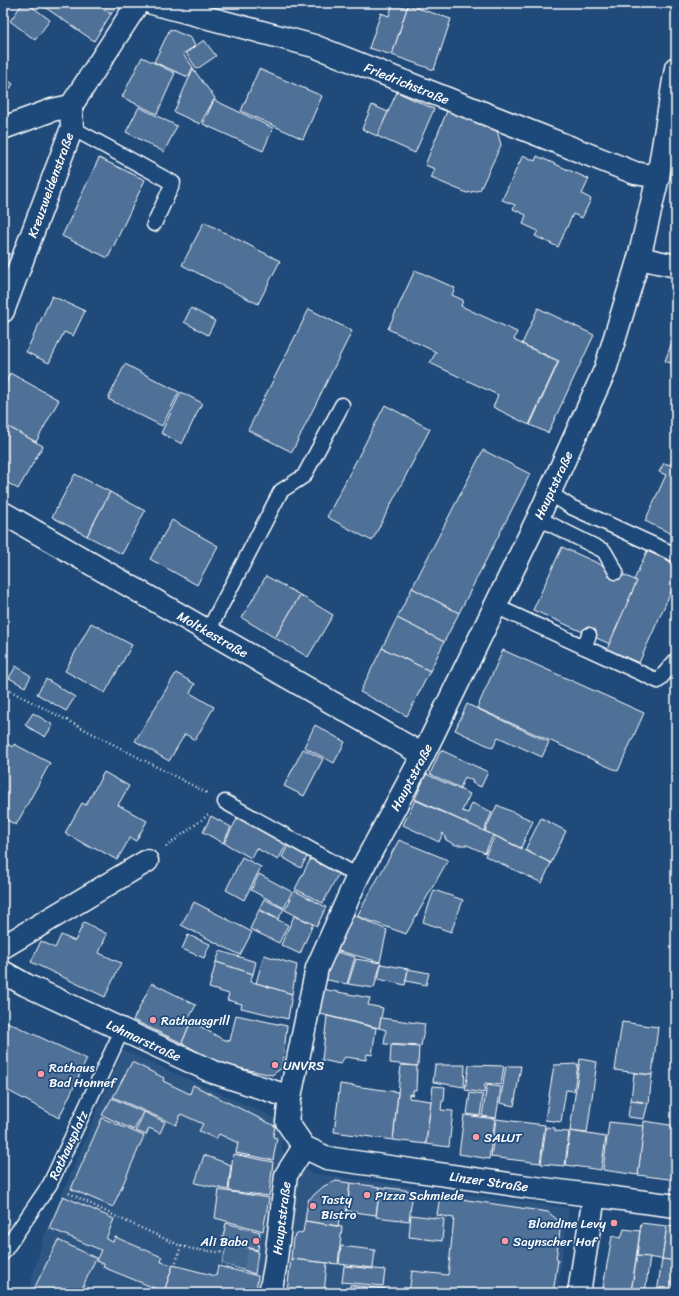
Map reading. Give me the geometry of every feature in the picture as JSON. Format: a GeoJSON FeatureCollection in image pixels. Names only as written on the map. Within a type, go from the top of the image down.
{"type":"FeatureCollection","features":[{"type":"Feature","properties":{"kind":"street"},"geometry":{"type":"LineString","coordinates":[[3,128],[52,110],[71,106],[138,3]]}},
{"type":"Feature","properties":{"kind":"street","name":"Friedrichstraße"},"geometry":{"type":"LineString","coordinates":[[152,3],[314,46],[635,172],[658,177]]}},
{"type":"Feature","properties":{"kind":"street","name":"Hauptstraße"},"geometry":{"type":"LineString","coordinates":[[270,1293],[266,1264],[286,1175],[304,1146],[287,1122],[290,1097],[317,968],[358,876],[423,755],[538,518],[605,370],[640,258],[658,177],[676,68]]}},
{"type":"Feature","properties":{"kind":"street","name":"Kreuzweidenstraße"},"geometry":{"type":"LineString","coordinates":[[3,311],[72,128],[71,106]]}},
{"type":"Feature","properties":{"kind":"street"},"geometry":{"type":"LineString","coordinates":[[640,258],[676,266]]}},
{"type":"Feature","properties":{"kind":"street","name":"Moltkestraße"},"geometry":{"type":"LineString","coordinates":[[3,513],[423,755]]}},
{"type":"Feature","properties":{"kind":"street"},"geometry":{"type":"LineString","coordinates":[[3,947],[148,861]]}},
{"type":"Feature","properties":{"kind":"street","name":"Lohmarstraße"},"geometry":{"type":"LineString","coordinates":[[3,972],[26,985],[212,1072],[290,1097]]}},
{"type":"Feature","properties":{"kind":"street","name":"Linzer Straße"},"geometry":{"type":"LineString","coordinates":[[304,1146],[327,1158],[594,1196],[676,1206]]}},
{"type":"Feature","properties":{"kind":"street"},"geometry":{"type":"LineString","coordinates":[[579,1293],[594,1196]]}},
{"type":"Feature","properties":{"kind":"lane"},"geometry":{"type":"LineString","coordinates":[[72,128],[172,183],[154,224]]}},
{"type":"Feature","properties":{"kind":"lane"},"geometry":{"type":"LineString","coordinates":[[208,631],[281,491],[304,476],[342,405]]}},
{"type":"Feature","properties":{"kind":"lane"},"geometry":{"type":"LineString","coordinates":[[550,493],[571,507],[676,555]]}},
{"type":"Feature","properties":{"kind":"lane"},"geometry":{"type":"LineString","coordinates":[[538,518],[604,551],[616,572]]}},
{"type":"Feature","properties":{"kind":"lane"},"geometry":{"type":"LineString","coordinates":[[495,606],[586,641],[658,682],[676,660]]}},
{"type":"Feature","properties":{"kind":"lane"},"geometry":{"type":"LineString","coordinates":[[225,802],[358,876]]}},
{"type":"Feature","properties":{"kind":"lane","name":"Rathausplatz"},"geometry":{"type":"LineString","coordinates":[[3,1253],[50,1184],[122,1030]]}},
{"type":"Feature","properties":{"kind":"path"},"geometry":{"type":"LineString","coordinates":[[3,687],[225,802],[148,861]]}},
{"type":"Feature","properties":{"kind":"path"},"geometry":{"type":"LineString","coordinates":[[50,1184],[119,1218],[181,1246],[192,1249],[225,1253]]}},
{"type":"Feature","properties":{"kind":"path"},"geometry":{"type":"LineString","coordinates":[[175,1266],[181,1246]]}},
{"type":"Feature","properties":{"kind":"path"},"geometry":{"type":"LineString","coordinates":[[3,1286],[17,1293]]}},
{"type":"Feature","properties":{"kind":"shaded area"},"geometry":{"type":"Polygon","coordinates":[[[123,1050],[280,1120],[282,1152],[311,1173],[569,1208],[557,1293],[28,1293],[43,1239],[123,1050]]]}},
{"type":"Feature","properties":{"kind":"building"},"geometry":{"type":"Polygon","coordinates":[[[23,3],[27,3],[50,20],[35,40],[10,21],[23,3]]]}},
{"type":"Feature","properties":{"kind":"building"},"geometry":{"type":"Polygon","coordinates":[[[95,3],[111,14],[94,41],[40,4],[95,3]]]}},
{"type":"Feature","properties":{"kind":"building"},"geometry":{"type":"Polygon","coordinates":[[[95,3],[119,3],[111,14],[95,3]]]}},
{"type":"Feature","properties":{"kind":"building"},"geometry":{"type":"Polygon","coordinates":[[[393,3],[407,8],[392,55],[369,48],[381,13],[389,16],[393,3]]]}},
{"type":"Feature","properties":{"kind":"building"},"geometry":{"type":"Polygon","coordinates":[[[408,5],[451,19],[434,70],[392,55],[408,5]]]}},
{"type":"Feature","properties":{"kind":"building"},"geometry":{"type":"Polygon","coordinates":[[[170,29],[191,38],[195,46],[183,54],[193,67],[188,77],[154,62],[170,29]]]}},
{"type":"Feature","properties":{"kind":"building"},"geometry":{"type":"Polygon","coordinates":[[[204,40],[216,56],[197,69],[186,53],[204,40]]]}},
{"type":"Feature","properties":{"kind":"building"},"geometry":{"type":"Polygon","coordinates":[[[142,57],[175,73],[157,114],[122,97],[142,57]]]}},
{"type":"Feature","properties":{"kind":"building"},"geometry":{"type":"Polygon","coordinates":[[[193,69],[215,98],[200,124],[174,112],[193,69]]]}},
{"type":"Feature","properties":{"kind":"building"},"geometry":{"type":"Polygon","coordinates":[[[259,69],[322,96],[303,139],[241,111],[259,69]]]}},
{"type":"Feature","properties":{"kind":"building"},"geometry":{"type":"Polygon","coordinates":[[[3,77],[13,84],[3,99],[3,77]]]}},
{"type":"Feature","properties":{"kind":"building"},"geometry":{"type":"Polygon","coordinates":[[[397,92],[434,109],[415,153],[377,136],[397,92]]]}},
{"type":"Feature","properties":{"kind":"building"},"geometry":{"type":"Polygon","coordinates":[[[214,100],[273,128],[263,151],[203,124],[214,100]]]}},
{"type":"Feature","properties":{"kind":"building"},"geometry":{"type":"Polygon","coordinates":[[[372,105],[388,112],[377,136],[362,129],[372,105]]]}},
{"type":"Feature","properties":{"kind":"building"},"geometry":{"type":"Polygon","coordinates":[[[139,107],[177,126],[164,152],[126,132],[139,107]]]}},
{"type":"Feature","properties":{"kind":"building"},"geometry":{"type":"Polygon","coordinates":[[[447,111],[497,130],[501,145],[480,190],[467,193],[431,178],[435,169],[425,165],[447,111]]]}},
{"type":"Feature","properties":{"kind":"building"},"geometry":{"type":"Polygon","coordinates":[[[523,155],[535,161],[537,156],[589,179],[582,194],[591,199],[582,218],[573,214],[558,247],[535,236],[538,231],[523,224],[526,215],[513,209],[515,205],[502,200],[523,155]]]}},
{"type":"Feature","properties":{"kind":"building"},"geometry":{"type":"Polygon","coordinates":[[[99,158],[145,180],[108,258],[62,236],[99,158]]]}},
{"type":"Feature","properties":{"kind":"building"},"geometry":{"type":"Polygon","coordinates":[[[204,222],[280,261],[258,304],[182,265],[204,222]]]}},
{"type":"Feature","properties":{"kind":"building"},"geometry":{"type":"Polygon","coordinates":[[[3,251],[14,256],[3,280],[3,251]]]}},
{"type":"Feature","properties":{"kind":"building"},"geometry":{"type":"Polygon","coordinates":[[[415,270],[455,288],[452,295],[463,300],[461,306],[517,332],[514,340],[558,362],[529,425],[493,407],[498,395],[430,363],[436,352],[388,329],[415,270]]]}},
{"type":"Feature","properties":{"kind":"building"},"geometry":{"type":"Polygon","coordinates":[[[52,296],[85,311],[73,336],[64,332],[49,363],[26,352],[52,296]]]}},
{"type":"Feature","properties":{"kind":"building"},"geometry":{"type":"Polygon","coordinates":[[[191,308],[215,321],[208,335],[184,322],[191,308]]]}},
{"type":"Feature","properties":{"kind":"building"},"geometry":{"type":"Polygon","coordinates":[[[538,308],[594,335],[548,433],[530,425],[559,361],[522,344],[538,308]]]}},
{"type":"Feature","properties":{"kind":"building"},"geometry":{"type":"Polygon","coordinates":[[[309,309],[352,331],[292,452],[248,430],[309,309]]]}},
{"type":"Feature","properties":{"kind":"building"},"geometry":{"type":"Polygon","coordinates":[[[676,331],[676,365],[665,361],[676,331]]]}},
{"type":"Feature","properties":{"kind":"building"},"geometry":{"type":"Polygon","coordinates":[[[125,364],[179,392],[162,426],[108,399],[125,364]]]}},
{"type":"Feature","properties":{"kind":"building"},"geometry":{"type":"Polygon","coordinates":[[[10,373],[59,400],[36,442],[3,424],[3,390],[10,373]]]}},
{"type":"Feature","properties":{"kind":"building"},"geometry":{"type":"Polygon","coordinates":[[[181,392],[202,403],[182,444],[161,433],[181,392]]]}},
{"type":"Feature","properties":{"kind":"building"},"geometry":{"type":"Polygon","coordinates":[[[385,405],[430,429],[372,541],[327,517],[385,405]]]}},
{"type":"Feature","properties":{"kind":"building"},"geometry":{"type":"Polygon","coordinates":[[[3,424],[43,446],[18,489],[3,480],[3,424]]]}},
{"type":"Feature","properties":{"kind":"building"},"geometry":{"type":"Polygon","coordinates":[[[483,450],[530,474],[459,613],[412,588],[483,450]]]}},
{"type":"Feature","properties":{"kind":"building"},"geometry":{"type":"Polygon","coordinates":[[[676,452],[676,536],[645,521],[666,475],[659,472],[664,463],[670,465],[676,452]]]}},
{"type":"Feature","properties":{"kind":"building"},"geometry":{"type":"Polygon","coordinates":[[[75,474],[110,492],[87,536],[52,517],[75,474]]]}},
{"type":"Feature","properties":{"kind":"building"},"geometry":{"type":"Polygon","coordinates":[[[110,492],[145,511],[122,554],[87,536],[110,492]]]}},
{"type":"Feature","properties":{"kind":"building"},"geometry":{"type":"Polygon","coordinates":[[[172,520],[218,546],[197,585],[150,559],[172,520]]]}},
{"type":"Feature","properties":{"kind":"building"},"geometry":{"type":"Polygon","coordinates":[[[562,547],[637,581],[610,644],[533,610],[562,547]]]}},
{"type":"Feature","properties":{"kind":"building"},"geometry":{"type":"Polygon","coordinates":[[[647,551],[676,564],[676,586],[674,585],[639,663],[607,649],[637,581],[634,580],[647,551]]]}},
{"type":"Feature","properties":{"kind":"building"},"geometry":{"type":"Polygon","coordinates":[[[266,576],[300,595],[275,638],[242,618],[266,576]]]}},
{"type":"Feature","properties":{"kind":"building"},"geometry":{"type":"Polygon","coordinates":[[[412,588],[459,613],[444,642],[397,618],[412,588]]]}},
{"type":"Feature","properties":{"kind":"building"},"geometry":{"type":"Polygon","coordinates":[[[300,595],[333,615],[308,657],[275,638],[300,595]]]}},
{"type":"Feature","properties":{"kind":"building"},"geometry":{"type":"Polygon","coordinates":[[[397,618],[444,642],[430,671],[382,648],[397,618]]]}},
{"type":"Feature","properties":{"kind":"building"},"geometry":{"type":"Polygon","coordinates":[[[91,623],[132,645],[105,693],[65,671],[91,623]]]}},
{"type":"Feature","properties":{"kind":"building"},"geometry":{"type":"Polygon","coordinates":[[[382,648],[430,671],[407,716],[360,692],[382,648]]]}},
{"type":"Feature","properties":{"kind":"building"},"geometry":{"type":"Polygon","coordinates":[[[503,650],[644,713],[618,771],[477,708],[503,650]]]}},
{"type":"Feature","properties":{"kind":"building"},"geometry":{"type":"Polygon","coordinates":[[[16,666],[31,676],[25,687],[9,678],[16,666]]]}},
{"type":"Feature","properties":{"kind":"building"},"geometry":{"type":"Polygon","coordinates":[[[176,673],[195,684],[190,693],[214,707],[195,740],[185,734],[169,761],[135,741],[176,673]]]}},
{"type":"Feature","properties":{"kind":"building"},"geometry":{"type":"Polygon","coordinates":[[[46,679],[75,697],[66,711],[37,694],[46,679]]]}},
{"type":"Feature","properties":{"kind":"building"},"geometry":{"type":"Polygon","coordinates":[[[467,704],[549,742],[542,757],[498,737],[493,748],[455,730],[467,704]]]}},
{"type":"Feature","properties":{"kind":"building"},"geometry":{"type":"Polygon","coordinates":[[[33,713],[53,725],[45,737],[25,725],[33,713]]]}},
{"type":"Feature","properties":{"kind":"building"},"geometry":{"type":"Polygon","coordinates":[[[315,725],[345,742],[334,763],[304,747],[315,725]]]}},
{"type":"Feature","properties":{"kind":"building"},"geometry":{"type":"Polygon","coordinates":[[[3,742],[13,747],[14,744],[50,763],[16,825],[3,818],[3,742]]]}},
{"type":"Feature","properties":{"kind":"building"},"geometry":{"type":"Polygon","coordinates":[[[303,749],[323,759],[304,796],[284,786],[303,749]]]}},
{"type":"Feature","properties":{"kind":"building"},"geometry":{"type":"Polygon","coordinates":[[[441,750],[488,772],[481,787],[472,783],[473,781],[465,777],[460,788],[430,774],[441,750]]]}},
{"type":"Feature","properties":{"kind":"building"},"geometry":{"type":"Polygon","coordinates":[[[104,772],[129,786],[118,805],[147,821],[136,841],[130,838],[117,860],[94,847],[93,849],[65,833],[82,803],[86,805],[104,772]]]}},
{"type":"Feature","properties":{"kind":"building"},"geometry":{"type":"Polygon","coordinates":[[[426,774],[470,794],[462,811],[468,813],[472,803],[492,812],[484,831],[415,799],[426,774]]]}},
{"type":"Feature","properties":{"kind":"building"},"geometry":{"type":"Polygon","coordinates":[[[415,800],[493,835],[485,853],[467,845],[456,845],[446,840],[443,833],[439,842],[403,825],[415,800]]]}},
{"type":"Feature","properties":{"kind":"building"},"geometry":{"type":"Polygon","coordinates":[[[497,805],[533,821],[521,848],[485,831],[497,805]]]}},
{"type":"Feature","properties":{"kind":"building"},"geometry":{"type":"Polygon","coordinates":[[[211,816],[231,827],[223,843],[203,832],[211,816]]]}},
{"type":"Feature","properties":{"kind":"building"},"geometry":{"type":"Polygon","coordinates":[[[238,817],[287,844],[278,860],[256,848],[251,858],[224,843],[238,817]]]}},
{"type":"Feature","properties":{"kind":"building"},"geometry":{"type":"Polygon","coordinates":[[[541,818],[566,831],[551,863],[525,850],[541,818]]]}},
{"type":"Feature","properties":{"kind":"building"},"geometry":{"type":"Polygon","coordinates":[[[495,836],[551,863],[542,883],[485,856],[495,836]]]}},
{"type":"Feature","properties":{"kind":"building"},"geometry":{"type":"Polygon","coordinates":[[[399,840],[448,860],[406,934],[357,916],[399,840]]]}},
{"type":"Feature","properties":{"kind":"building"},"geometry":{"type":"Polygon","coordinates":[[[289,844],[308,855],[301,868],[282,857],[289,844]]]}},
{"type":"Feature","properties":{"kind":"building"},"geometry":{"type":"Polygon","coordinates":[[[242,857],[261,867],[244,900],[226,890],[242,857]]]}},
{"type":"Feature","properties":{"kind":"building"},"geometry":{"type":"Polygon","coordinates":[[[311,858],[339,873],[323,903],[295,889],[311,858]]]}},
{"type":"Feature","properties":{"kind":"building"},"geometry":{"type":"Polygon","coordinates":[[[259,874],[292,892],[284,908],[251,890],[259,874]]]}},
{"type":"Feature","properties":{"kind":"building"},"geometry":{"type":"Polygon","coordinates":[[[434,890],[463,900],[451,932],[423,922],[434,890]]]}},
{"type":"Feature","properties":{"kind":"building"},"geometry":{"type":"Polygon","coordinates":[[[295,891],[326,907],[317,926],[285,910],[295,891]]]}},
{"type":"Feature","properties":{"kind":"building"},"geometry":{"type":"Polygon","coordinates":[[[264,899],[284,909],[278,919],[259,909],[264,899]]]}},
{"type":"Feature","properties":{"kind":"building"},"geometry":{"type":"Polygon","coordinates":[[[194,902],[252,932],[240,955],[181,925],[194,902]]]}},
{"type":"Feature","properties":{"kind":"building"},"geometry":{"type":"Polygon","coordinates":[[[259,910],[288,925],[279,943],[250,929],[259,910]]]}},
{"type":"Feature","properties":{"kind":"building"},"geometry":{"type":"Polygon","coordinates":[[[351,914],[387,930],[380,962],[335,950],[351,914]]]}},
{"type":"Feature","properties":{"kind":"building"},"geometry":{"type":"Polygon","coordinates":[[[294,916],[313,924],[300,954],[281,945],[294,916]]]}},
{"type":"Feature","properties":{"kind":"building"},"geometry":{"type":"Polygon","coordinates":[[[84,922],[107,934],[99,953],[121,963],[105,997],[31,962],[41,941],[55,948],[61,935],[75,941],[84,922]]]}},
{"type":"Feature","properties":{"kind":"building"},"geometry":{"type":"Polygon","coordinates":[[[188,935],[210,944],[204,958],[182,949],[188,935]]]}},
{"type":"Feature","properties":{"kind":"building"},"geometry":{"type":"Polygon","coordinates":[[[220,951],[256,962],[253,974],[216,962],[220,951]]]}},
{"type":"Feature","properties":{"kind":"building"},"geometry":{"type":"Polygon","coordinates":[[[333,951],[355,957],[347,984],[323,979],[333,951]]]}},
{"type":"Feature","properties":{"kind":"building"},"geometry":{"type":"Polygon","coordinates":[[[264,955],[297,965],[292,994],[256,983],[264,955]]]}},
{"type":"Feature","properties":{"kind":"building"},"geometry":{"type":"Polygon","coordinates":[[[356,959],[381,963],[374,988],[348,984],[356,959]]]}},
{"type":"Feature","properties":{"kind":"building"},"geometry":{"type":"Polygon","coordinates":[[[216,962],[253,974],[250,982],[292,994],[288,1019],[241,1008],[242,1004],[227,1000],[229,994],[209,988],[216,962]]]}},
{"type":"Feature","properties":{"kind":"building"},"geometry":{"type":"Polygon","coordinates":[[[381,964],[408,969],[405,985],[378,979],[381,964]]]}},
{"type":"Feature","properties":{"kind":"building"},"geometry":{"type":"Polygon","coordinates":[[[408,969],[429,973],[426,985],[406,981],[408,969]]]}},
{"type":"Feature","properties":{"kind":"building"},"geometry":{"type":"Polygon","coordinates":[[[152,983],[196,1005],[188,1020],[191,1021],[182,1043],[133,1020],[152,983]]]}},
{"type":"Feature","properties":{"kind":"building"},"geometry":{"type":"Polygon","coordinates":[[[322,989],[370,998],[368,1005],[383,1008],[379,1028],[316,1013],[322,989]]]}},
{"type":"Feature","properties":{"kind":"building"},"geometry":{"type":"Polygon","coordinates":[[[236,1015],[287,1026],[282,1068],[272,1075],[220,1064],[182,1043],[191,1021],[222,1039],[230,1041],[236,1015]]]}},
{"type":"Feature","properties":{"kind":"building"},"geometry":{"type":"Polygon","coordinates":[[[327,1016],[376,1028],[372,1055],[367,1054],[366,1060],[345,1057],[340,1064],[322,1060],[327,1016]]]}},
{"type":"Feature","properties":{"kind":"building"},"geometry":{"type":"Polygon","coordinates":[[[381,1018],[425,1024],[421,1046],[384,1044],[386,1030],[379,1028],[381,1018]]]}},
{"type":"Feature","properties":{"kind":"building","name":"Rathaus Bad Honnef"},"geometry":{"type":"Polygon","coordinates":[[[3,1020],[87,1059],[59,1118],[3,1088],[3,1020]]]}},
{"type":"Feature","properties":{"kind":"building"},"geometry":{"type":"Polygon","coordinates":[[[622,1022],[658,1027],[652,1075],[615,1070],[622,1022]]]}},
{"type":"Feature","properties":{"kind":"building"},"geometry":{"type":"Polygon","coordinates":[[[391,1045],[419,1047],[418,1066],[390,1063],[391,1045]]]}},
{"type":"Feature","properties":{"kind":"building"},"geometry":{"type":"Polygon","coordinates":[[[580,1059],[597,1062],[587,1133],[570,1131],[580,1059]]]}},
{"type":"Feature","properties":{"kind":"building"},"geometry":{"type":"Polygon","coordinates":[[[132,1062],[164,1078],[163,1081],[190,1094],[193,1085],[275,1126],[273,1137],[277,1138],[273,1160],[236,1153],[238,1143],[219,1134],[216,1139],[199,1131],[203,1124],[181,1114],[176,1125],[113,1097],[132,1062]]]}},
{"type":"Feature","properties":{"kind":"building"},"geometry":{"type":"Polygon","coordinates":[[[578,1064],[574,1091],[566,1090],[561,1122],[545,1120],[554,1065],[578,1064]]]}},
{"type":"Feature","properties":{"kind":"building"},"geometry":{"type":"Polygon","coordinates":[[[401,1065],[417,1066],[416,1090],[413,1090],[413,1095],[409,1094],[409,1098],[431,1101],[426,1144],[393,1140],[401,1065]]]}},
{"type":"Feature","properties":{"kind":"building"},"geometry":{"type":"Polygon","coordinates":[[[435,1065],[465,1065],[464,1087],[433,1082],[435,1065]]]}},
{"type":"Feature","properties":{"kind":"building"},"geometry":{"type":"Polygon","coordinates":[[[469,1065],[504,1066],[501,1085],[485,1083],[484,1093],[465,1090],[469,1065]]]}},
{"type":"Feature","properties":{"kind":"building"},"geometry":{"type":"Polygon","coordinates":[[[506,1066],[521,1066],[514,1106],[500,1103],[506,1066]]]}},
{"type":"Feature","properties":{"kind":"building"},"geometry":{"type":"Polygon","coordinates":[[[634,1073],[652,1075],[649,1103],[631,1100],[634,1073]]]}},
{"type":"Feature","properties":{"kind":"building"},"geometry":{"type":"Polygon","coordinates":[[[340,1084],[398,1092],[393,1140],[334,1132],[340,1084]]]}},
{"type":"Feature","properties":{"kind":"building"},"geometry":{"type":"Polygon","coordinates":[[[487,1085],[501,1087],[496,1118],[482,1116],[487,1085]]]}},
{"type":"Feature","properties":{"kind":"building"},"geometry":{"type":"Polygon","coordinates":[[[433,1086],[445,1087],[444,1101],[442,1101],[441,1110],[453,1111],[449,1147],[426,1144],[433,1086]]]}},
{"type":"Feature","properties":{"kind":"building"},"geometry":{"type":"Polygon","coordinates":[[[470,1093],[483,1095],[480,1116],[467,1114],[470,1093]]]}},
{"type":"Feature","properties":{"kind":"building"},"geometry":{"type":"Polygon","coordinates":[[[112,1098],[143,1112],[134,1130],[102,1115],[112,1098]]]}},
{"type":"Feature","properties":{"kind":"building"},"geometry":{"type":"Polygon","coordinates":[[[630,1101],[648,1103],[644,1119],[628,1117],[630,1101]]]}},
{"type":"Feature","properties":{"kind":"building"},"geometry":{"type":"Polygon","coordinates":[[[144,1112],[165,1122],[160,1133],[149,1128],[146,1135],[136,1131],[144,1112]]]}},
{"type":"Feature","properties":{"kind":"building"},"geometry":{"type":"Polygon","coordinates":[[[464,1115],[495,1119],[489,1159],[459,1154],[464,1115]]]}},
{"type":"Feature","properties":{"kind":"building"},"geometry":{"type":"Polygon","coordinates":[[[102,1118],[144,1136],[113,1207],[71,1189],[102,1118]]]}},
{"type":"Feature","properties":{"kind":"building"},"geometry":{"type":"Polygon","coordinates":[[[496,1119],[545,1125],[540,1163],[491,1157],[496,1119]]]}},
{"type":"Feature","properties":{"kind":"building"},"geometry":{"type":"Polygon","coordinates":[[[644,1121],[676,1126],[676,1180],[638,1175],[644,1121]]]}},
{"type":"Feature","properties":{"kind":"building"},"geometry":{"type":"Polygon","coordinates":[[[609,1122],[644,1126],[638,1175],[603,1170],[609,1122]]]}},
{"type":"Feature","properties":{"kind":"building"},"geometry":{"type":"Polygon","coordinates":[[[546,1127],[555,1128],[555,1131],[569,1132],[565,1166],[541,1164],[546,1127]]]}},
{"type":"Feature","properties":{"kind":"building"},"geometry":{"type":"Polygon","coordinates":[[[570,1131],[606,1137],[601,1170],[566,1165],[570,1131]]]}},
{"type":"Feature","properties":{"kind":"building"},"geometry":{"type":"Polygon","coordinates":[[[233,1154],[273,1162],[269,1196],[229,1191],[233,1154]]]}},
{"type":"Feature","properties":{"kind":"building"},"geometry":{"type":"Polygon","coordinates":[[[204,1155],[231,1165],[228,1190],[195,1183],[204,1155]]]}},
{"type":"Feature","properties":{"kind":"building"},"geometry":{"type":"Polygon","coordinates":[[[336,1181],[350,1183],[346,1216],[340,1215],[338,1226],[305,1221],[308,1200],[324,1186],[336,1181]]]}},
{"type":"Feature","properties":{"kind":"building"},"geometry":{"type":"Polygon","coordinates":[[[350,1183],[380,1187],[376,1215],[347,1211],[350,1183]]]}},
{"type":"Feature","properties":{"kind":"building"},"geometry":{"type":"Polygon","coordinates":[[[380,1187],[413,1191],[409,1221],[376,1217],[380,1187]]]}},
{"type":"Feature","properties":{"kind":"building"},"geometry":{"type":"Polygon","coordinates":[[[219,1190],[269,1198],[263,1231],[215,1218],[219,1190]]]}},
{"type":"Feature","properties":{"kind":"building"},"geometry":{"type":"Polygon","coordinates":[[[63,1196],[114,1219],[106,1239],[113,1242],[115,1237],[162,1257],[161,1262],[173,1265],[164,1292],[103,1267],[104,1264],[96,1261],[101,1250],[49,1228],[63,1196]]]}},
{"type":"Feature","properties":{"kind":"building","name":"Saynscher Hof"},"geometry":{"type":"Polygon","coordinates":[[[440,1196],[548,1212],[561,1223],[556,1259],[558,1260],[553,1293],[409,1293],[412,1271],[448,1275],[454,1218],[437,1215],[440,1196]]]}},
{"type":"Feature","properties":{"kind":"building"},"geometry":{"type":"Polygon","coordinates":[[[411,1215],[444,1219],[442,1241],[409,1237],[411,1215]]]}},
{"type":"Feature","properties":{"kind":"building"},"geometry":{"type":"Polygon","coordinates":[[[305,1221],[342,1227],[338,1264],[291,1259],[293,1238],[297,1234],[303,1232],[305,1221]]]}},
{"type":"Feature","properties":{"kind":"building"},"geometry":{"type":"Polygon","coordinates":[[[226,1223],[260,1232],[258,1250],[222,1241],[226,1223]]]}},
{"type":"Feature","properties":{"kind":"building"},"geometry":{"type":"Polygon","coordinates":[[[641,1223],[667,1226],[662,1259],[637,1256],[641,1223]]]}},
{"type":"Feature","properties":{"kind":"building"},"geometry":{"type":"Polygon","coordinates":[[[667,1226],[676,1227],[676,1261],[662,1259],[667,1226]]]}},
{"type":"Feature","properties":{"kind":"building"},"geometry":{"type":"Polygon","coordinates":[[[624,1229],[640,1231],[631,1293],[602,1293],[612,1236],[621,1238],[624,1229]]]}},
{"type":"Feature","properties":{"kind":"building"},"geometry":{"type":"Polygon","coordinates":[[[58,1240],[96,1258],[80,1293],[32,1293],[58,1240]]]}},
{"type":"Feature","properties":{"kind":"building"},"geometry":{"type":"Polygon","coordinates":[[[228,1243],[258,1251],[255,1274],[222,1263],[228,1243]]]}},
{"type":"Feature","properties":{"kind":"building"},"geometry":{"type":"Polygon","coordinates":[[[341,1246],[375,1250],[373,1268],[339,1264],[341,1246]]]}},
{"type":"Feature","properties":{"kind":"building"},"geometry":{"type":"Polygon","coordinates":[[[637,1256],[650,1257],[645,1293],[631,1292],[637,1256]]]}},
{"type":"Feature","properties":{"kind":"building"},"geometry":{"type":"Polygon","coordinates":[[[291,1259],[327,1263],[324,1293],[287,1292],[291,1259]]]}},
{"type":"Feature","properties":{"kind":"building"},"geometry":{"type":"Polygon","coordinates":[[[662,1259],[676,1261],[672,1283],[676,1284],[675,1293],[657,1293],[662,1259]]]}},
{"type":"Feature","properties":{"kind":"building"},"geometry":{"type":"Polygon","coordinates":[[[173,1265],[216,1276],[218,1266],[258,1276],[256,1293],[164,1292],[173,1265]]]}},
{"type":"Feature","properties":{"kind":"building"},"geometry":{"type":"Polygon","coordinates":[[[344,1266],[385,1270],[383,1286],[342,1282],[344,1266]]]}},
{"type":"Feature","properties":{"kind":"building"},"geometry":{"type":"Polygon","coordinates":[[[350,1285],[386,1289],[386,1293],[349,1293],[350,1285]]]}},
{"type":"Feature","properties":{"kind":"tunnel"},"geometry":{"type":"LineString","coordinates":[[225,1253],[257,1262]]}},
{"type":"Feature","properties":{"kind":"place","name":"Rathausgrill"},"geometry":{"type":"Point","coordinates":[153,1020]}},
{"type":"Feature","properties":{"kind":"place","name":"UNVRS"},"geometry":{"type":"Point","coordinates":[275,1065]}},
{"type":"Feature","properties":{"kind":"place","name":"Rathaus Bad Honnef"},"geometry":{"type":"Point","coordinates":[41,1074]}},
{"type":"Feature","properties":{"kind":"place","name":"SALUT"},"geometry":{"type":"Point","coordinates":[476,1137]}},
{"type":"Feature","properties":{"kind":"place","name":"Pizza Schmiede"},"geometry":{"type":"Point","coordinates":[367,1195]}},
{"type":"Feature","properties":{"kind":"place","name":"Tasty Bistro"},"geometry":{"type":"Point","coordinates":[313,1206]}},
{"type":"Feature","properties":{"kind":"place","name":"Blondine Levy"},"geometry":{"type":"Point","coordinates":[614,1223]}},
{"type":"Feature","properties":{"kind":"place","name":"Ali Baba"},"geometry":{"type":"Point","coordinates":[256,1241]}},
{"type":"Feature","properties":{"kind":"place","name":"Saynscher Hof"},"geometry":{"type":"Point","coordinates":[505,1241]}}]}
